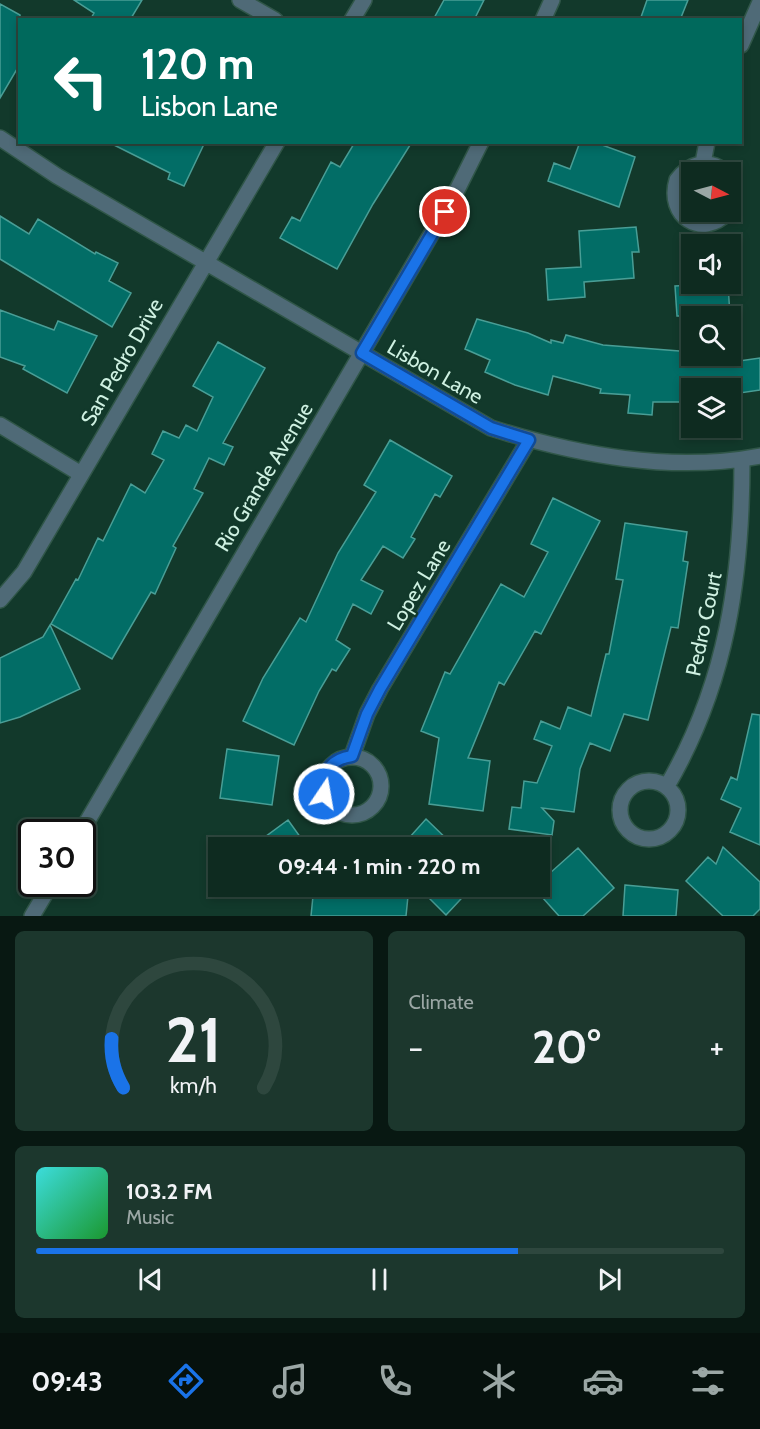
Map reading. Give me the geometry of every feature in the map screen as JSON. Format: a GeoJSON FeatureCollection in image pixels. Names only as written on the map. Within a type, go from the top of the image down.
{"type":"FeatureCollection","features":[{"type":"Feature","properties":{"kind":"street"},"geometry":{"type":"LineString","coordinates":[[240,0],[271,18]]}},
{"type":"Feature","properties":{"kind":"street"},"geometry":{"type":"LineString","coordinates":[[353,18],[364,0]]}},
{"type":"Feature","properties":{"kind":"street"},"geometry":{"type":"LineString","coordinates":[[544,18],[552,0]]}},
{"type":"Feature","properties":{"kind":"street"},"geometry":{"type":"LineString","coordinates":[[742,43],[760,2]]}},
{"type":"Feature","properties":{"kind":"street","name":"Lisbon Lane"},"geometry":{"type":"LineString","coordinates":[[0,138],[57,176],[491,428],[529,440],[627,459],[702,463],[742,460],[760,456]]}},
{"type":"Feature","properties":{"kind":"street","name":"San Pedro Drive"},"geometry":{"type":"LineString","coordinates":[[0,600],[24,572],[276,144]]}},
{"type":"Feature","properties":{"kind":"street","name":"Rio Grande Avenue"},"geometry":{"type":"LineString","coordinates":[[89,819],[456,192],[480,144]]}},
{"type":"Feature","properties":{"kind":"street"},"geometry":{"type":"LineString","coordinates":[[702,162],[707,144]]}},
{"type":"Feature","properties":{"kind":"street"},"geometry":{"type":"LineString","coordinates":[[681,174],[676,180],[674,201],[681,212]]}},
{"type":"Feature","properties":{"kind":"street"},"geometry":{"type":"LineString","coordinates":[[693,222],[705,224],[715,222]]}},
{"type":"Feature","properties":{"kind":"street"},"geometry":{"type":"LineString","coordinates":[[0,425],[81,474]]}},
{"type":"Feature","properties":{"kind":"street","name":"Lopez Lane"},"geometry":{"type":"LineString","coordinates":[[352,756],[367,714],[380,689],[529,440]]}},
{"type":"Feature","properties":{"kind":"street","name":"Pedro Court"},"geometry":{"type":"LineString","coordinates":[[667,786],[705,710],[726,638],[739,550],[742,460]]}},
{"type":"Feature","properties":{"kind":"street"},"geometry":{"type":"LineString","coordinates":[[32,916],[43,897]]}},
{"type":"Feature","properties":{"kind":"building"},"geometry":{"type":"Polygon","coordinates":[[[74,0],[142,0],[131,18],[91,18],[94,13],[74,0]]]}},
{"type":"Feature","properties":{"kind":"building"},"geometry":{"type":"Polygon","coordinates":[[[444,0],[484,0],[475,18],[434,18],[444,0]]]}},
{"type":"Feature","properties":{"kind":"building"},"geometry":{"type":"Polygon","coordinates":[[[647,0],[688,0],[681,18],[641,18],[647,0]]]}},
{"type":"Feature","properties":{"kind":"building"},"geometry":{"type":"Polygon","coordinates":[[[0,4],[20,15],[20,18],[18,18],[18,67],[0,98],[0,4]]]}},
{"type":"Feature","properties":{"kind":"building"},"geometry":{"type":"Polygon","coordinates":[[[112,144],[204,144],[184,186],[168,179],[170,173],[112,144]]]}},
{"type":"Feature","properties":{"kind":"building"},"geometry":{"type":"Polygon","coordinates":[[[354,144],[411,144],[373,204],[337,269],[280,238],[292,217],[300,221],[331,162],[340,167],[354,144]]]}},
{"type":"Feature","properties":{"kind":"building"},"geometry":{"type":"Polygon","coordinates":[[[579,144],[599,144],[635,157],[619,207],[548,181],[554,163],[570,169],[579,144]]]}},
{"type":"Feature","properties":{"kind":"building"},"geometry":{"type":"Polygon","coordinates":[[[0,216],[29,234],[38,219],[95,254],[96,252],[118,263],[109,281],[131,293],[112,327],[0,259],[0,216]]]}},
{"type":"Feature","properties":{"kind":"building"},"geometry":{"type":"Polygon","coordinates":[[[636,227],[639,252],[632,252],[634,278],[584,282],[585,297],[548,300],[546,269],[581,267],[579,231],[636,227]]]}},
{"type":"Feature","properties":{"kind":"building"},"geometry":{"type":"Polygon","coordinates":[[[675,286],[681,286],[681,294],[729,294],[729,306],[681,306],[681,316],[677,316],[675,286]]]}},
{"type":"Feature","properties":{"kind":"building"},"geometry":{"type":"Polygon","coordinates":[[[0,310],[54,330],[58,321],[97,336],[67,393],[23,369],[25,366],[0,357],[0,310]]]}},
{"type":"Feature","properties":{"kind":"building"},"geometry":{"type":"Polygon","coordinates":[[[477,319],[528,333],[551,343],[551,340],[563,343],[566,335],[603,345],[681,351],[681,366],[741,366],[741,361],[760,358],[760,390],[741,393],[741,378],[681,378],[681,402],[653,402],[652,415],[628,413],[630,395],[600,393],[601,389],[553,376],[548,395],[515,385],[485,372],[490,360],[465,349],[477,319]]]}},
{"type":"Feature","properties":{"kind":"building"},"geometry":{"type":"Polygon","coordinates":[[[218,342],[265,368],[223,443],[233,447],[224,465],[209,458],[194,489],[203,493],[173,546],[176,548],[155,594],[151,592],[112,659],[51,624],[76,579],[78,580],[98,538],[103,541],[131,484],[145,493],[164,460],[152,454],[163,431],[179,438],[186,425],[197,431],[213,397],[193,386],[218,342]]]}},
{"type":"Feature","properties":{"kind":"building"},"geometry":{"type":"Polygon","coordinates":[[[390,440],[452,476],[440,497],[435,494],[411,537],[415,539],[403,558],[383,546],[361,580],[383,591],[371,614],[353,604],[336,640],[350,649],[336,671],[332,669],[319,691],[294,745],[243,721],[263,678],[300,618],[306,622],[338,553],[376,492],[364,485],[390,440]]]}},
{"type":"Feature","properties":{"kind":"building"},"geometry":{"type":"Polygon","coordinates":[[[553,498],[600,521],[541,634],[535,631],[504,685],[499,682],[468,758],[490,761],[483,811],[429,804],[439,738],[421,731],[445,672],[450,674],[501,584],[524,597],[548,552],[531,544],[553,498]]]}},
{"type":"Feature","properties":{"kind":"building"},"geometry":{"type":"Polygon","coordinates":[[[625,523],[687,532],[683,561],[688,562],[678,628],[671,627],[648,720],[624,714],[610,751],[590,743],[580,769],[574,812],[542,808],[554,821],[552,835],[509,829],[512,807],[521,808],[524,781],[537,783],[552,746],[534,739],[541,721],[560,729],[568,707],[591,716],[606,654],[609,654],[623,580],[616,579],[625,523]]]}},
{"type":"Feature","properties":{"kind":"building"},"geometry":{"type":"Polygon","coordinates":[[[50,625],[80,689],[20,717],[0,723],[0,658],[43,637],[50,625]]]}},
{"type":"Feature","properties":{"kind":"building"},"geometry":{"type":"Polygon","coordinates":[[[752,714],[760,715],[760,845],[730,832],[741,808],[721,799],[731,777],[737,780],[752,714]]]}},
{"type":"Feature","properties":{"kind":"building"},"geometry":{"type":"Polygon","coordinates":[[[227,749],[279,756],[272,805],[220,798],[227,749]]]}},
{"type":"Feature","properties":{"kind":"building"},"geometry":{"type":"Polygon","coordinates":[[[426,819],[445,837],[410,837],[426,819]]]}},
{"type":"Feature","properties":{"kind":"building"},"geometry":{"type":"Polygon","coordinates":[[[288,820],[300,837],[265,837],[288,820]]]}},
{"type":"Feature","properties":{"kind":"building"},"geometry":{"type":"Polygon","coordinates":[[[723,847],[760,882],[760,909],[753,916],[723,916],[686,881],[708,857],[716,864],[723,847]]]}},
{"type":"Feature","properties":{"kind":"building"},"geometry":{"type":"Polygon","coordinates":[[[578,848],[614,888],[583,916],[559,916],[542,897],[550,897],[550,873],[578,848]]]}},
{"type":"Feature","properties":{"kind":"building"},"geometry":{"type":"Polygon","coordinates":[[[625,885],[678,890],[676,916],[623,916],[625,885]]]}},
{"type":"Feature","properties":{"kind":"building"},"geometry":{"type":"Polygon","coordinates":[[[313,897],[408,897],[406,916],[311,916],[313,897]]]}},
{"type":"Feature","properties":{"kind":"building"},"geometry":{"type":"Polygon","coordinates":[[[428,897],[463,897],[446,915],[428,897]]]}},
{"type":"Feature","properties":{"kind":"route"},"geometry":{"type":"LineString","coordinates":[[324,794],[322,786],[328,768],[334,762],[352,756],[367,714],[380,689],[529,440],[491,428],[362,353],[445,212]]}}]}
